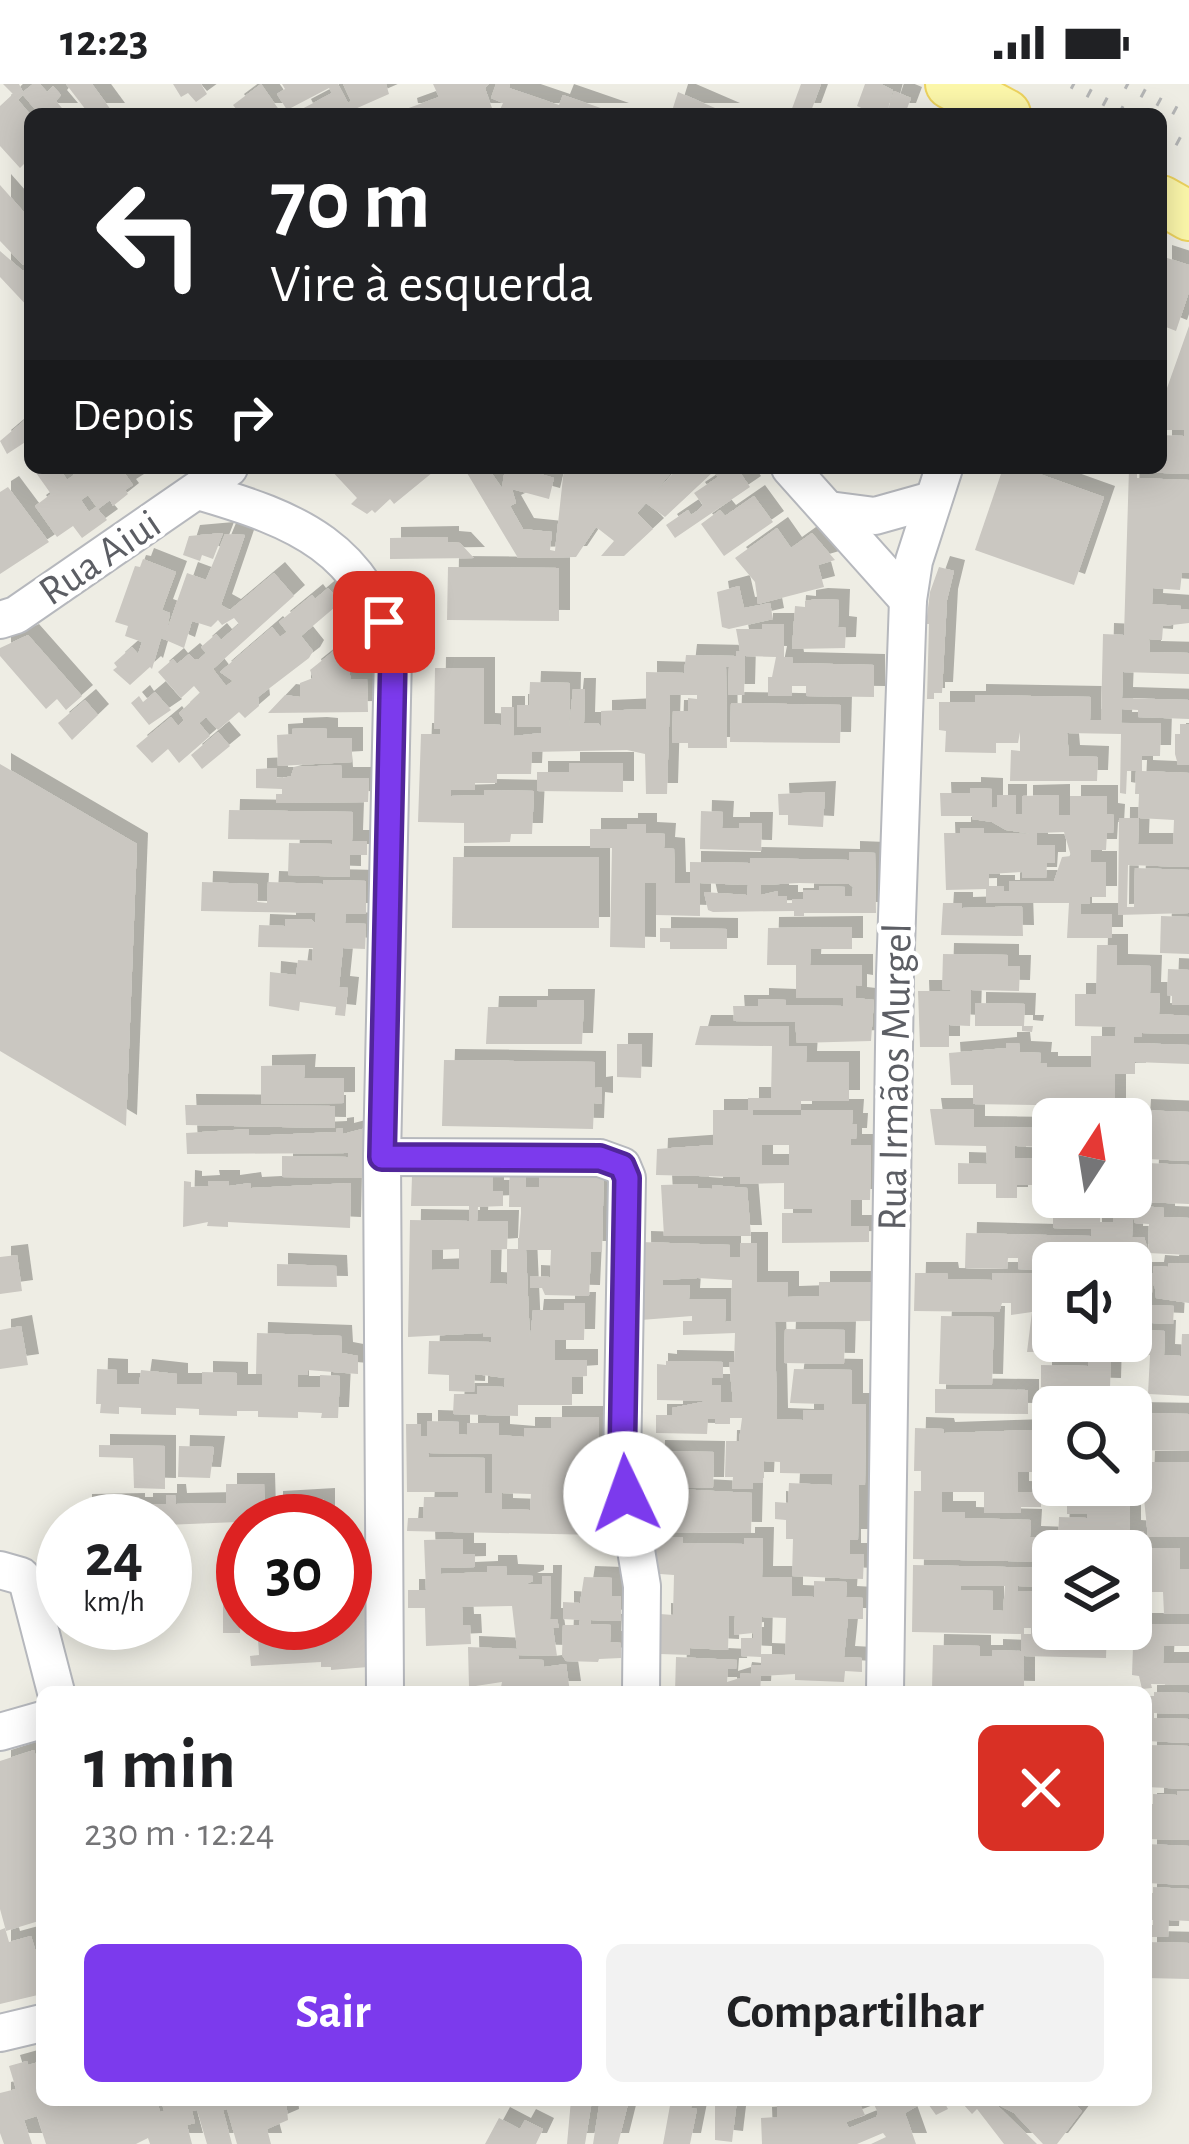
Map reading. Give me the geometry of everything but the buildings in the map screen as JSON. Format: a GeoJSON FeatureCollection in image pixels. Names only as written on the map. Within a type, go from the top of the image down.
{"type":"FeatureCollection","features":[{"type":"Feature","properties":{"kind":"main road"},"geometry":{"type":"LineString","coordinates":[[950,84],[995,108]]}},
{"type":"Feature","properties":{"kind":"street","name":"Rua Aiui"},"geometry":{"type":"LineString","coordinates":[[0,620],[16,615],[221,474]]}},
{"type":"Feature","properties":{"kind":"street"},"geometry":{"type":"LineString","coordinates":[[796,474],[908,600]]}},
{"type":"Feature","properties":{"kind":"street"},"geometry":{"type":"LineString","coordinates":[[829,510],[874,516],[938,484]]}},
{"type":"Feature","properties":{"kind":"street","name":"Rua Irmãos Murgel"},"geometry":{"type":"LineString","coordinates":[[885,1686],[895,976],[908,600],[938,484]]}},
{"type":"Feature","properties":{"kind":"street"},"geometry":{"type":"LineString","coordinates":[[198,491],[266,511],[334,548],[370,593],[393,655],[382,1157],[385,1686]]}},
{"type":"Feature","properties":{"kind":"street"},"geometry":{"type":"LineString","coordinates":[[382,1157],[600,1158],[622,1166],[627,1178],[622,1466],[642,1586],[641,1686]]}},
{"type":"Feature","properties":{"kind":"street"},"geometry":{"type":"LineString","coordinates":[[0,1570],[28,1583],[54,1686]]}},
{"type":"Feature","properties":{"kind":"street"},"geometry":{"type":"LineString","coordinates":[[0,1732],[36,1722]]}},
{"type":"Feature","properties":{"kind":"street"},"geometry":{"type":"LineString","coordinates":[[0,2033],[36,2025]]}},
{"type":"Feature","properties":{"kind":"railway"},"geometry":{"type":"LineString","coordinates":[[1072,84],[1117,108]]}},
{"type":"Feature","properties":{"kind":"railway"},"geometry":{"type":"LineString","coordinates":[[1126,84],[1189,118]]}},
{"type":"Feature","properties":{"kind":"railway"},"geometry":{"type":"LineString","coordinates":[[1167,135],[1189,147]]}},
{"type":"Feature","properties":{"kind":"route"},"geometry":{"type":"LineString","coordinates":[[384,622],[393,655],[382,1157],[600,1158],[622,1166],[627,1178],[622,1466],[626,1494]]}}]}
